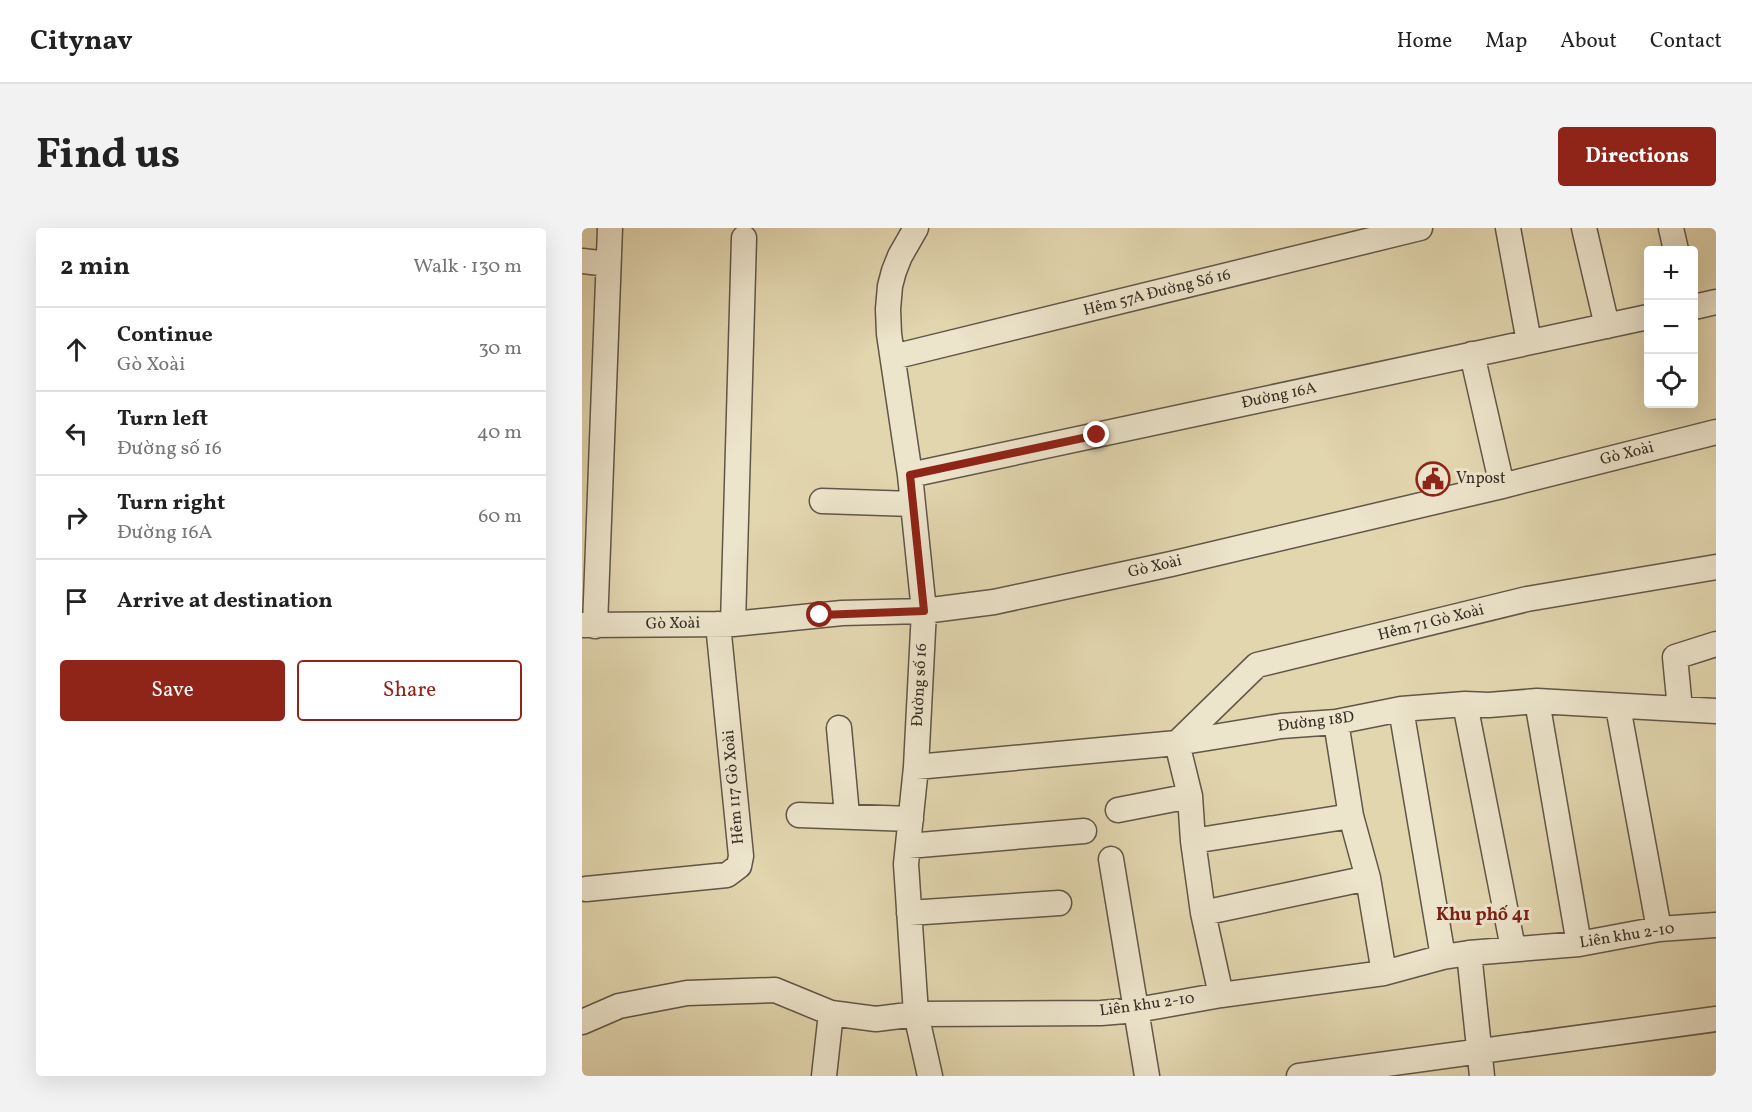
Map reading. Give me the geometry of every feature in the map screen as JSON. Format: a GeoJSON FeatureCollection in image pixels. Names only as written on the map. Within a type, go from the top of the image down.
{"type":"FeatureCollection","features":[{"type":"Feature","properties":{"kind":"street"},"geometry":{"type":"LineString","coordinates":[[589,625],[610,228]]}},
{"type":"Feature","properties":{"kind":"street","name":"Đường số 16"},"geometry":{"type":"LineString","coordinates":[[916,228],[900,256],[890,286],[888,309],[910,475],[924,611],[916,767],[906,864],[916,1014],[930,1076]]}},
{"type":"Feature","properties":{"kind":"street","name":"Hẻm 57A Đường Số 16"},"geometry":{"type":"LineString","coordinates":[[893,357],[1420,228]]}},
{"type":"Feature","properties":{"kind":"street"},"geometry":{"type":"LineString","coordinates":[[1508,228],[1529,342]]}},
{"type":"Feature","properties":{"kind":"street"},"geometry":{"type":"LineString","coordinates":[[1584,228],[1606,326]]}},
{"type":"Feature","properties":{"kind":"street"},"geometry":{"type":"LineString","coordinates":[[1671,228],[1675,246]]}},
{"type":"Feature","properties":{"kind":"street"},"geometry":{"type":"LineString","coordinates":[[726,624],[744,238]]}},
{"type":"Feature","properties":{"kind":"street"},"geometry":{"type":"LineString","coordinates":[[582,261],[608,264]]}},
{"type":"Feature","properties":{"kind":"street"},"geometry":{"type":"LineString","coordinates":[[1698,306],[1716,302]]}},
{"type":"Feature","properties":{"kind":"street","name":"Đường 16A"},"geometry":{"type":"LineString","coordinates":[[910,475],[1644,318]]}},
{"type":"Feature","properties":{"kind":"street"},"geometry":{"type":"LineString","coordinates":[[1472,354],[1502,486]]}},
{"type":"Feature","properties":{"kind":"street","name":"Gò Xoài"},"geometry":{"type":"LineString","coordinates":[[589,625],[726,624],[842,613],[924,611],[994,602],[1034,595],[1502,486],[1716,432]]}},
{"type":"Feature","properties":{"kind":"street"},"geometry":{"type":"LineString","coordinates":[[822,501],[913,504]]}},
{"type":"Feature","properties":{"kind":"street","name":"Hẻm 71 Gò Xoài"},"geometry":{"type":"LineString","coordinates":[[1177,742],[1257,664],[1527,599],[1716,567]]}},
{"type":"Feature","properties":{"kind":"street","name":"Hẻm 117 Gò Xoài"},"geometry":{"type":"LineString","coordinates":[[586,889],[727,875],[739,866],[741,856],[726,624]]}},
{"type":"Feature","properties":{"kind":"street"},"geometry":{"type":"LineString","coordinates":[[1680,709],[1675,657],[1716,644]]}},
{"type":"Feature","properties":{"kind":"street"},"geometry":{"type":"LineString","coordinates":[[1537,701],[1579,944]]}},
{"type":"Feature","properties":{"kind":"street","name":"Đường 18D"},"geometry":{"type":"LineString","coordinates":[[916,767],[1177,742],[1281,726],[1336,722],[1401,709],[1465,704],[1489,705],[1537,701],[1716,711]]}},
{"type":"Feature","properties":{"kind":"street"},"geometry":{"type":"LineString","coordinates":[[1465,704],[1513,948]]}},
{"type":"Feature","properties":{"kind":"street"},"geometry":{"type":"LineString","coordinates":[[1618,707],[1659,929]]}},
{"type":"Feature","properties":{"kind":"street"},"geometry":{"type":"LineString","coordinates":[[1401,709],[1443,957]]}},
{"type":"Feature","properties":{"kind":"street"},"geometry":{"type":"LineString","coordinates":[[1336,722],[1351,816],[1368,878],[1384,973]]}},
{"type":"Feature","properties":{"kind":"street"},"geometry":{"type":"LineString","coordinates":[[839,728],[847,815]]}},
{"type":"Feature","properties":{"kind":"street"},"geometry":{"type":"LineString","coordinates":[[1177,742],[1190,796],[1193,842],[1203,914],[1221,995]]}},
{"type":"Feature","properties":{"kind":"street"},"geometry":{"type":"LineString","coordinates":[[1118,810],[1190,796]]}},
{"type":"Feature","properties":{"kind":"street"},"geometry":{"type":"LineString","coordinates":[[799,814],[911,819]]}},
{"type":"Feature","properties":{"kind":"street"},"geometry":{"type":"LineString","coordinates":[[1193,842],[1351,816]]}},
{"type":"Feature","properties":{"kind":"street"},"geometry":{"type":"LineString","coordinates":[[908,846],[1084,831]]}},
{"type":"Feature","properties":{"kind":"street"},"geometry":{"type":"LineString","coordinates":[[1111,859],[1147,1076]]}},
{"type":"Feature","properties":{"kind":"street"},"geometry":{"type":"LineString","coordinates":[[1203,914],[1368,878]]}},
{"type":"Feature","properties":{"kind":"street"},"geometry":{"type":"LineString","coordinates":[[909,913],[1059,903]]}},
{"type":"Feature","properties":{"kind":"street","name":"Liên khu 2-10"},"geometry":{"type":"LineString","coordinates":[[582,1023],[619,1006],[687,993],[775,990],[831,1013],[876,1019],[916,1014],[1137,1010],[1221,995],[1384,973],[1443,957],[1468,953],[1579,944],[1659,929],[1716,925]]}},
{"type":"Feature","properties":{"kind":"street"},"geometry":{"type":"LineString","coordinates":[[1468,953],[1481,1064]]}},
{"type":"Feature","properties":{"kind":"street"},"geometry":{"type":"LineString","coordinates":[[824,1076],[831,1013]]}},
{"type":"Feature","properties":{"kind":"street"},"geometry":{"type":"LineString","coordinates":[[1299,1076],[1481,1064],[1716,1019]]}},
{"type":"Feature","properties":{"kind":"place","name":"Vnpost"},"geometry":{"type":"Point","coordinates":[1433,479]}},
{"type":"Feature","properties":{"kind":"district","name":"Khu phố 41"},"geometry":{"type":"Point","coordinates":[1483,915]}},
{"type":"Feature","properties":{"kind":"route"},"geometry":{"type":"LineString","coordinates":[[820,615],[924,611],[910,475],[1097,435]]}}]}
